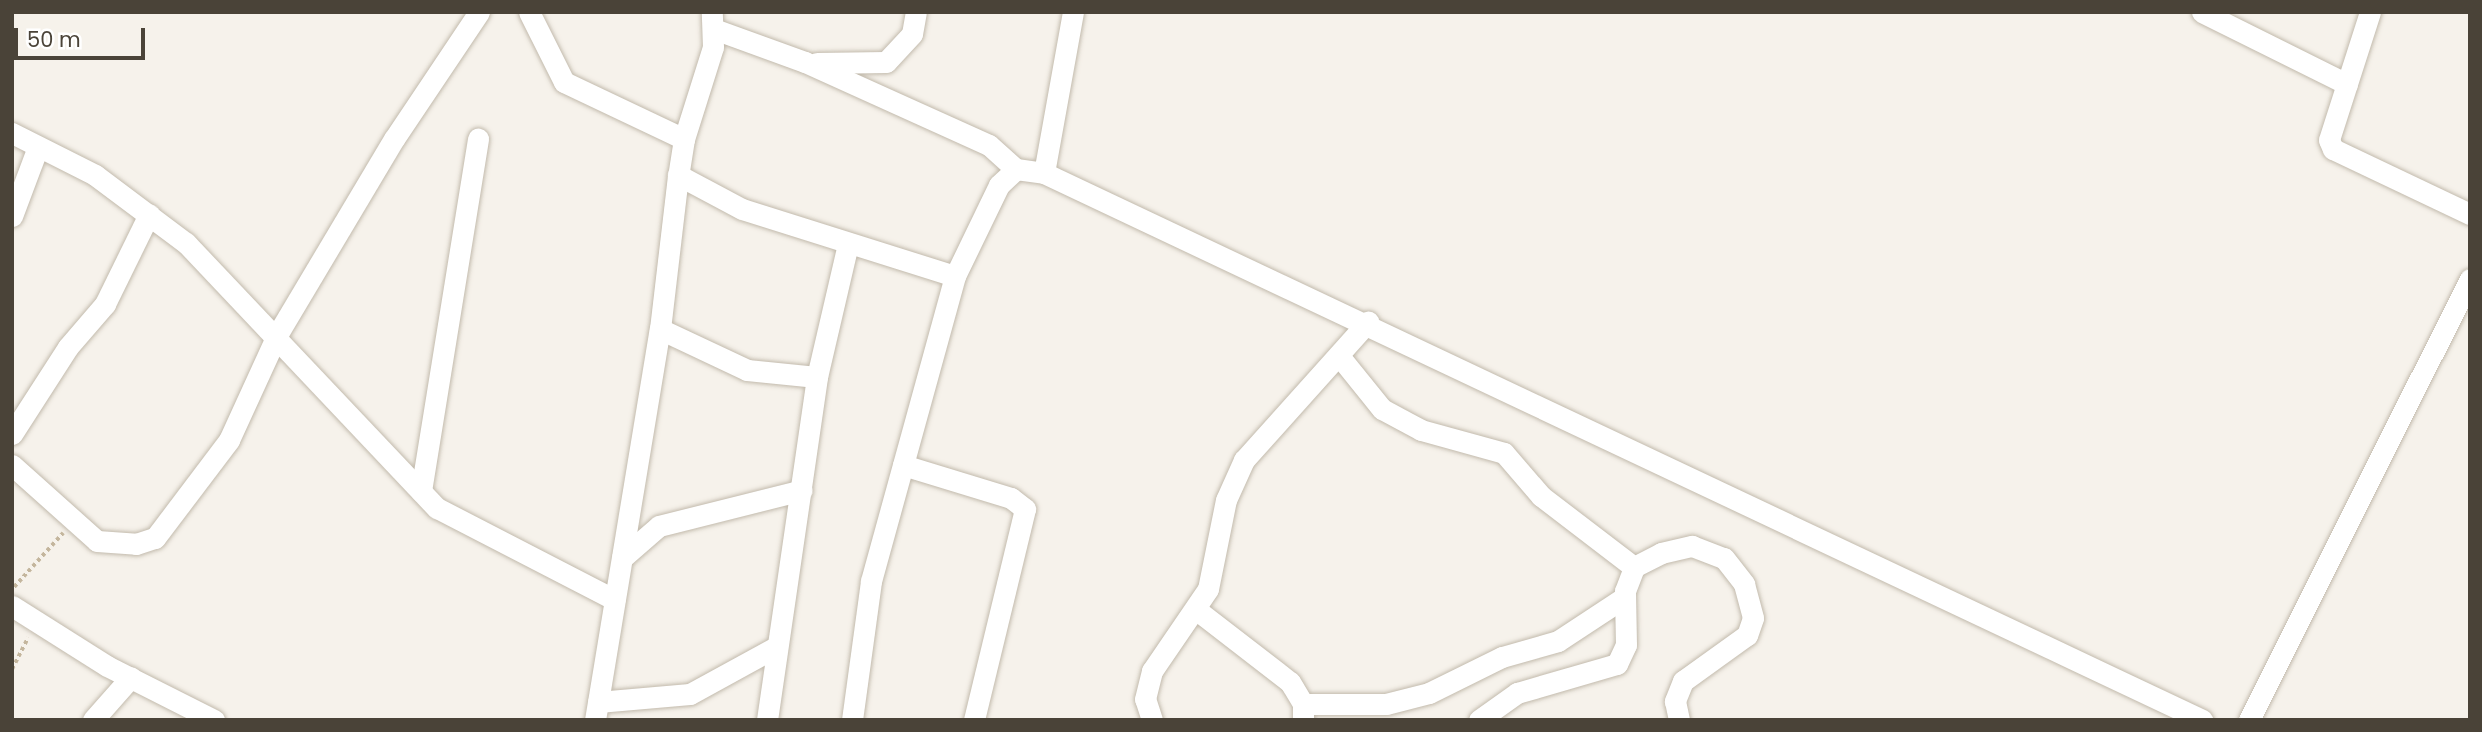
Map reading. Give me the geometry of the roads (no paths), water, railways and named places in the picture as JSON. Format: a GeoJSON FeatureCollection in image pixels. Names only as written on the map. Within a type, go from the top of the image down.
{"type":"FeatureCollection","features":[{"type":"Feature","properties":{"kind":"street"},"geometry":{"type":"LineString","coordinates":[[12,466],[71,523],[107,544],[136,544],[155,538],[229,440],[277,335],[394,139],[479,12]]}},
{"type":"Feature","properties":{"kind":"street"},"geometry":{"type":"LineString","coordinates":[[529,12],[564,82],[684,139]]}},
{"type":"Feature","properties":{"kind":"street"},"geometry":{"type":"LineString","coordinates":[[883,98],[886,62],[912,34],[916,12]]}},
{"type":"Feature","properties":{"kind":"street"},"geometry":{"type":"LineString","coordinates":[[1044,173],[1073,12]]}},
{"type":"Feature","properties":{"kind":"street"},"geometry":{"type":"LineString","coordinates":[[2202,12],[2347,84]]}},
{"type":"Feature","properties":{"kind":"street"},"geometry":{"type":"LineString","coordinates":[[2370,12],[2329,140],[2333,149],[2470,214]]}},
{"type":"Feature","properties":{"kind":"street"},"geometry":{"type":"LineString","coordinates":[[774,648],[690,694],[597,711],[660,329],[684,139],[713,21],[989,145],[1016,169],[1044,173],[1368,322],[2202,720]]}},
{"type":"Feature","properties":{"kind":"street"},"geometry":{"type":"LineString","coordinates":[[805,62],[886,62]]}},
{"type":"Feature","properties":{"kind":"street"},"geometry":{"type":"LineString","coordinates":[[12,133],[95,175],[186,243],[277,335],[421,491],[450,516],[615,600]]}},
{"type":"Feature","properties":{"kind":"street"},"geometry":{"type":"LineString","coordinates":[[421,491],[478,139]]}},
{"type":"Feature","properties":{"kind":"street"},"geometry":{"type":"LineString","coordinates":[[12,216],[38,147]]}},
{"type":"Feature","properties":{"kind":"street"},"geometry":{"type":"LineString","coordinates":[[852,720],[871,581],[955,276],[999,185],[1016,169]]}},
{"type":"Feature","properties":{"kind":"street"},"geometry":{"type":"LineString","coordinates":[[678,175],[742,209],[955,276]]}},
{"type":"Feature","properties":{"kind":"street"},"geometry":{"type":"LineString","coordinates":[[12,434],[68,347],[105,304],[149,214]]}},
{"type":"Feature","properties":{"kind":"street"},"geometry":{"type":"LineString","coordinates":[[766,720],[774,648],[802,489],[817,377],[848,244]]}},
{"type":"Feature","properties":{"kind":"street"},"geometry":{"type":"LineString","coordinates":[[2249,720],[2470,279]]}},
{"type":"Feature","properties":{"kind":"street"},"geometry":{"type":"LineString","coordinates":[[1152,720],[1145,699],[1152,671],[1198,611],[1208,589],[1226,500],[1253,446],[1340,357],[1368,322]]}},
{"type":"Feature","properties":{"kind":"street"},"geometry":{"type":"LineString","coordinates":[[660,329],[747,370],[771,376],[817,377]]}},
{"type":"Feature","properties":{"kind":"street"},"geometry":{"type":"LineString","coordinates":[[1340,357],[1382,409],[1420,430],[1504,453],[1541,496],[1634,567]]}},
{"type":"Feature","properties":{"kind":"street"},"geometry":{"type":"LineString","coordinates":[[902,465],[1012,498],[1025,509],[974,720]]}},
{"type":"Feature","properties":{"kind":"street"},"geometry":{"type":"LineString","coordinates":[[622,558],[659,526],[802,489]]}},
{"type":"Feature","properties":{"kind":"street"},"geometry":{"type":"LineString","coordinates":[[1479,720],[1517,693],[1617,664],[1626,645],[1625,597],[1634,567],[1677,548],[1710,549],[1735,571],[1752,606],[1747,635],[1683,681],[1675,701],[1679,720]]}},
{"type":"Feature","properties":{"kind":"street"},"geometry":{"type":"LineString","coordinates":[[1198,611],[1280,672],[1303,712],[1386,704],[1429,693],[1502,657],[1558,641],[1625,597]]}},
{"type":"Feature","properties":{"kind":"street"},"geometry":{"type":"LineString","coordinates":[[12,606],[35,623],[214,720]]}},
{"type":"Feature","properties":{"kind":"street"},"geometry":{"type":"LineString","coordinates":[[93,720],[131,677]]}}]}
